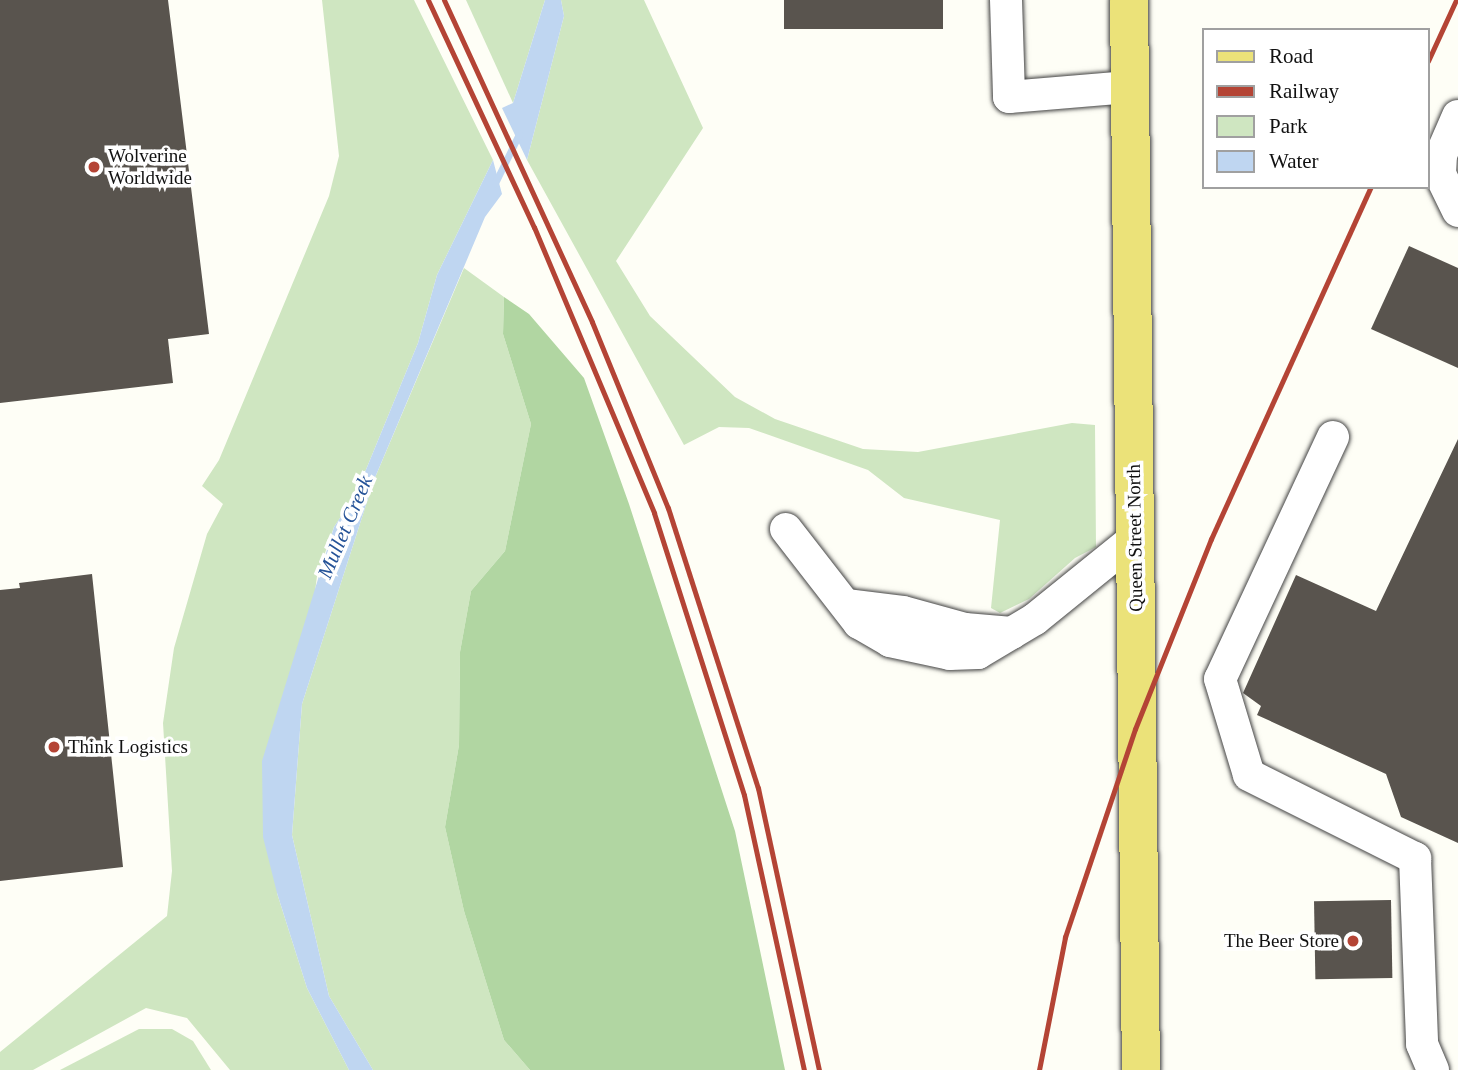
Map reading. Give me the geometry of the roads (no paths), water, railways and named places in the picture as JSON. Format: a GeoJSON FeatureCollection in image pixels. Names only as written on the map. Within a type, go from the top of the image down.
{"type":"FeatureCollection","features":[{"type":"Feature","properties":{"kind":"main road","name":"Queen Street North"},"geometry":{"type":"LineString","coordinates":[[1129,3],[1141,1070]]}},
{"type":"Feature","properties":{"kind":"lane"},"geometry":{"type":"LineString","coordinates":[[1006,0],[1009,97],[1129,88]]}},
{"type":"Feature","properties":{"kind":"lane"},"geometry":{"type":"LineString","coordinates":[[1458,116],[1441,155],[1440,174],[1458,211]]}},
{"type":"Feature","properties":{"kind":"lane"},"geometry":{"type":"LineString","coordinates":[[1333,437],[1220,679],[1249,775],[1415,858],[1422,1044],[1433,1070]]}},
{"type":"Feature","properties":{"kind":"lane"},"geometry":{"type":"LineString","coordinates":[[786,530],[859,623],[890,642],[950,654],[978,653],[1012,633],[1135,538]]}},
{"type":"Feature","properties":{"kind":"water"},"geometry":{"type":"Polygon","coordinates":[[[545,0],[561,0],[564,16],[527,160],[502,108],[513,103],[545,0]]]}},
{"type":"Feature","properties":{"kind":"water"},"geometry":{"type":"Polygon","coordinates":[[[493,160],[502,194],[485,217],[374,480],[302,704],[292,835],[329,996],[373,1070],[349,1070],[307,988],[277,893],[263,837],[262,761],[334,527],[356,494],[418,343],[437,275],[493,160]]]}},
{"type":"Feature","properties":{"kind":"waterway","name":"Mullet Creek"},"geometry":{"type":"LineString","coordinates":[[495,183],[519,134]]}},
{"type":"Feature","properties":{"kind":"railway"},"geometry":{"type":"LineString","coordinates":[[428,0],[534,227],[654,513],[744,795],[804,1070]]}},
{"type":"Feature","properties":{"kind":"railway"},"geometry":{"type":"LineString","coordinates":[[444,0],[592,322],[668,508],[758,788],[819,1070]]}},
{"type":"Feature","properties":{"kind":"railway"},"geometry":{"type":"LineString","coordinates":[[1430,57],[1456,0]]}},
{"type":"Feature","properties":{"kind":"railway"},"geometry":{"type":"LineString","coordinates":[[1039,1070],[1065,937],[1135,729],[1211,539],[1370,189]]}},
{"type":"Feature","properties":{"kind":"place","name":"Wolverine Worldwide"},"geometry":{"type":"Point","coordinates":[94,167]}},
{"type":"Feature","properties":{"kind":"place","name":"Think Logistics"},"geometry":{"type":"Point","coordinates":[54,747]}},
{"type":"Feature","properties":{"kind":"place","name":"The Beer Store"},"geometry":{"type":"Point","coordinates":[1353,941]}}]}
